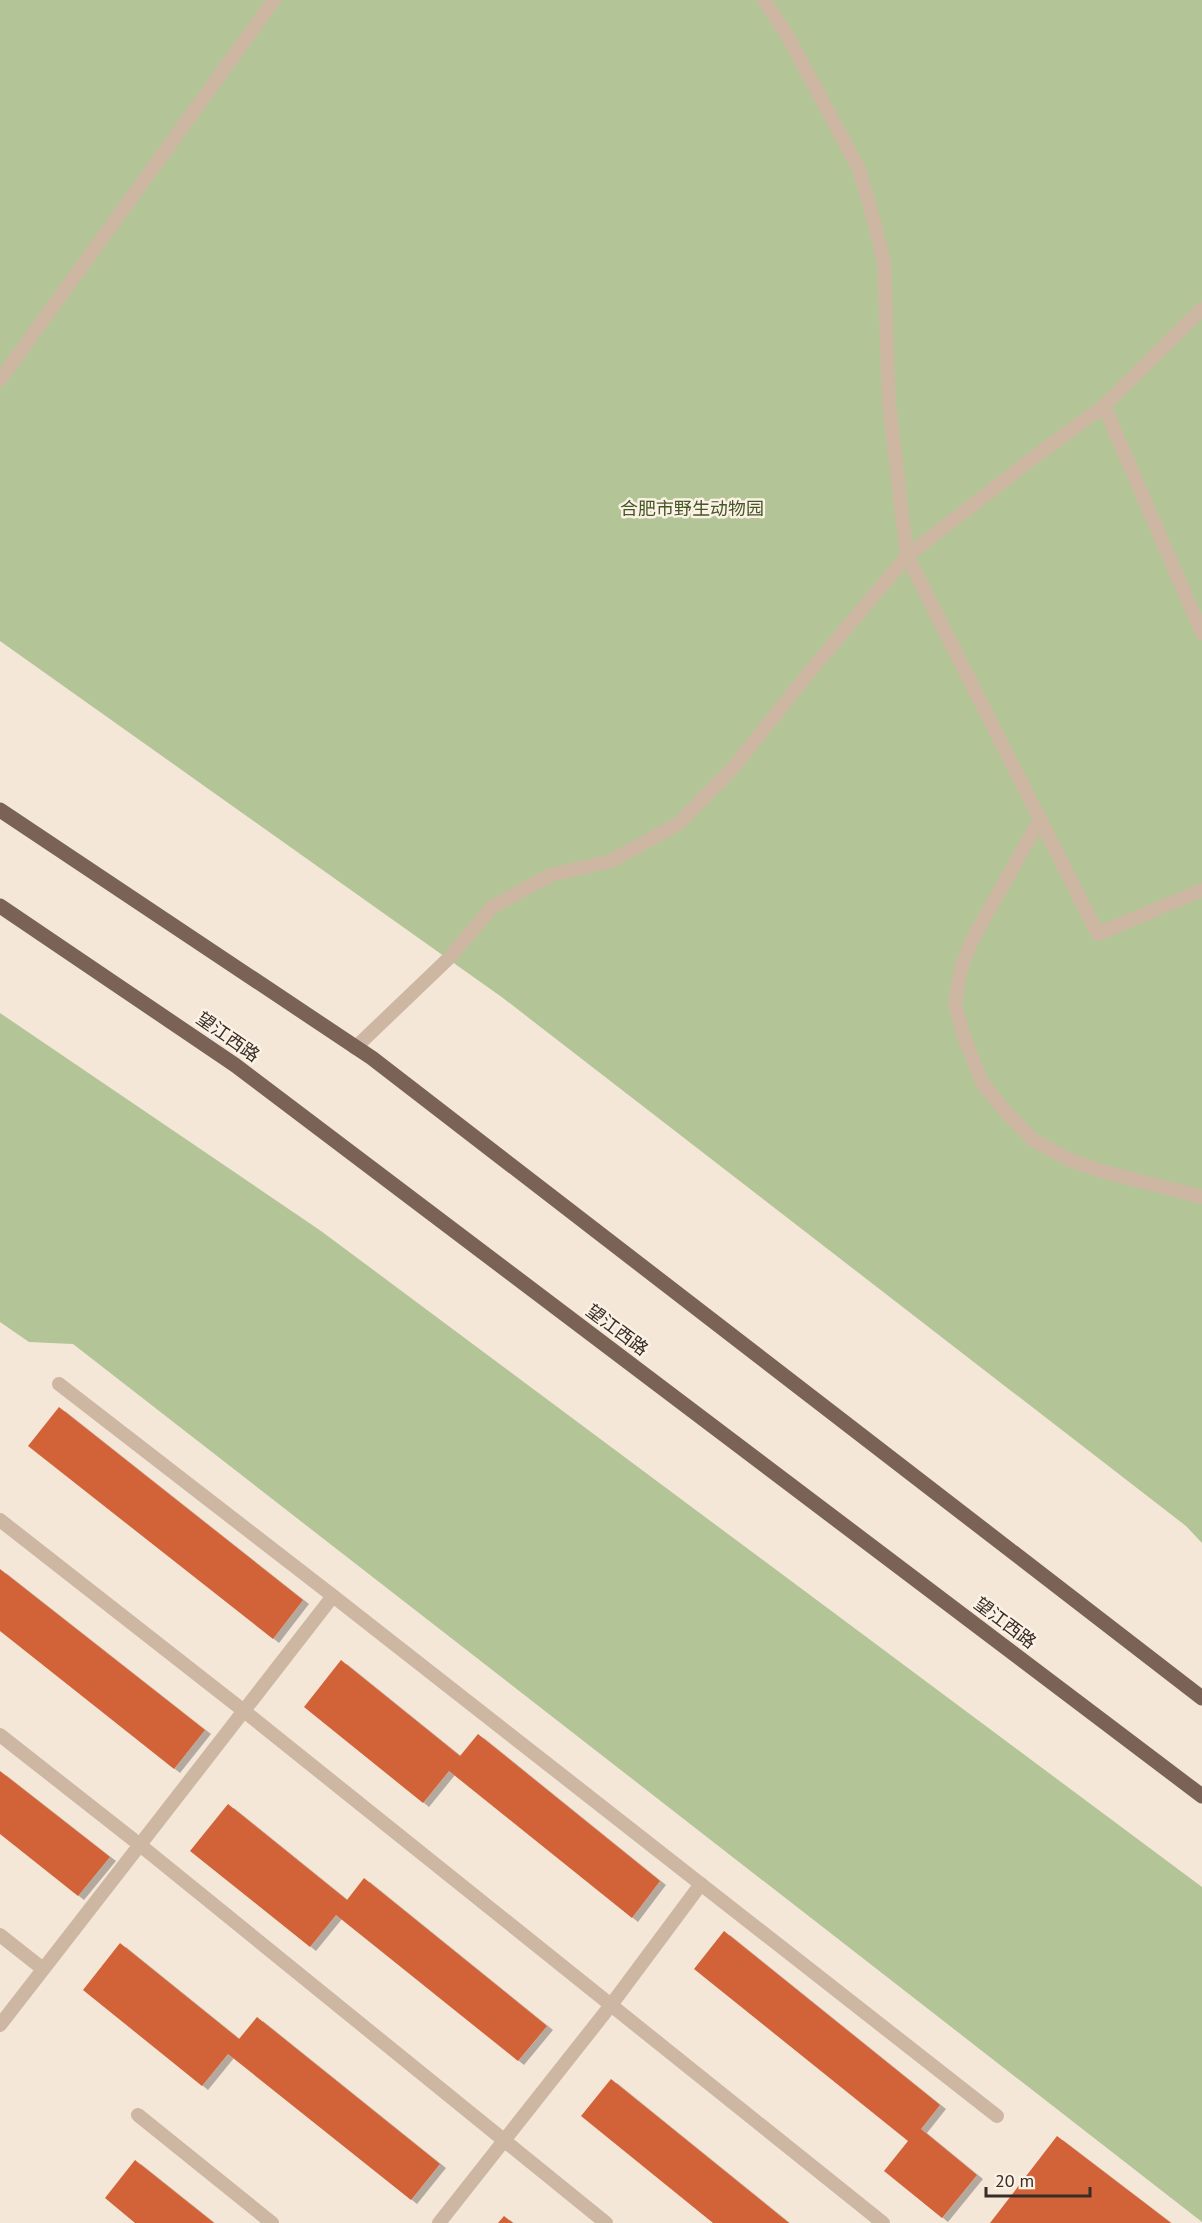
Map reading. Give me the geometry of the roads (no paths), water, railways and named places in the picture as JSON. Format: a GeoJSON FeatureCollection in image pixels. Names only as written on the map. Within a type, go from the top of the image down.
{"type":"FeatureCollection","features":[{"type":"Feature","properties":{"kind":"main road"},"geometry":{"type":"LineString","coordinates":[[0,810],[372,1058],[1202,1698]]}},
{"type":"Feature","properties":{"kind":"main road","name":"望江西路"},"geometry":{"type":"LineString","coordinates":[[0,906],[235,1065],[1202,1796]]}},
{"type":"Feature","properties":{"kind":"lane"},"geometry":{"type":"LineString","coordinates":[[0,380],[274,0]]}},
{"type":"Feature","properties":{"kind":"lane"},"geometry":{"type":"LineString","coordinates":[[764,0],[787,35],[858,167],[870,206],[884,262],[889,403],[907,556],[1098,934],[1202,890]]}},
{"type":"Feature","properties":{"kind":"lane"},"geometry":{"type":"LineString","coordinates":[[355,1048],[450,957],[492,907],[551,875],[611,861],[678,825],[733,768],[806,676],[907,556],[1104,406],[1202,309]]}},
{"type":"Feature","properties":{"kind":"lane"},"geometry":{"type":"LineString","coordinates":[[1104,406],[1202,633]]}},
{"type":"Feature","properties":{"kind":"lane"},"geometry":{"type":"LineString","coordinates":[[1040,819],[972,940],[961,968],[956,1004],[964,1037],[984,1084],[1004,1110],[1033,1140],[1070,1160],[1101,1171],[1202,1197]]}},
{"type":"Feature","properties":{"kind":"lane"},"geometry":{"type":"LineString","coordinates":[[59,1384],[997,2116]]}},
{"type":"Feature","properties":{"kind":"lane"},"geometry":{"type":"LineString","coordinates":[[0,1520],[244,1711],[883,2223]]}},
{"type":"Feature","properties":{"kind":"lane"},"geometry":{"type":"LineString","coordinates":[[0,2025],[333,1596]]}},
{"type":"Feature","properties":{"kind":"lane"},"geometry":{"type":"LineString","coordinates":[[0,1735],[140,1845],[606,2223]]}},
{"type":"Feature","properties":{"kind":"lane"},"geometry":{"type":"LineString","coordinates":[[440,2223],[611,2005],[701,1884]]}},
{"type":"Feature","properties":{"kind":"lane"},"geometry":{"type":"LineString","coordinates":[[0,1935],[43,1969]]}},
{"type":"Feature","properties":{"kind":"lane"},"geometry":{"type":"LineString","coordinates":[[138,2115],[272,2223]]}},
{"type":"Feature","properties":{"kind":"park label","name":"合肥市野生动物园"},"geometry":{"type":"Point","coordinates":[692,509]}}]}
